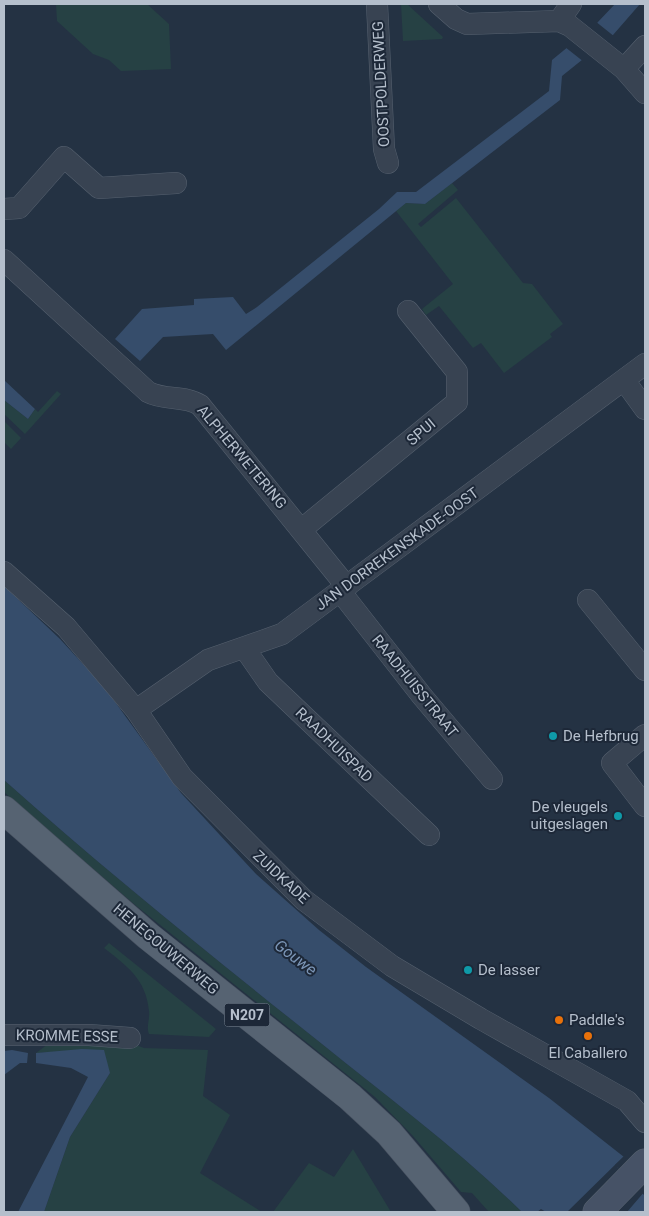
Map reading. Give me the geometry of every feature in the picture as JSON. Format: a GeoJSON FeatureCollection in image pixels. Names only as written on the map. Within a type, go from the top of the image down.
{"type":"FeatureCollection","features":[{"type":"Feature","properties":{"kind":"main road","name":"HENEGOUWERWEG"},"geometry":{"type":"LineString","coordinates":[[4,810],[148,936],[350,1097],[389,1133],[456,1212]]}},
{"type":"Feature","properties":{"kind":"main road"},"geometry":{"type":"LineString","coordinates":[[596,1212],[645,1163]]}},
{"type":"Feature","properties":{"kind":"street","name":"OOSTPOLDERWEG"},"geometry":{"type":"LineString","coordinates":[[377,4],[384,149],[388,163]]}},
{"type":"Feature","properties":{"kind":"street"},"geometry":{"type":"LineString","coordinates":[[439,4],[456,19],[472,25],[559,21],[601,51],[624,70],[645,92]]}},
{"type":"Feature","properties":{"kind":"street"},"geometry":{"type":"LineString","coordinates":[[559,21],[571,4]]}},
{"type":"Feature","properties":{"kind":"street"},"geometry":{"type":"LineString","coordinates":[[624,70],[645,46]]}},
{"type":"Feature","properties":{"kind":"street"},"geometry":{"type":"LineString","coordinates":[[4,209],[19,208],[64,157],[100,188],[176,183]]}},
{"type":"Feature","properties":{"kind":"street","name":"ALPHERWETERING"},"geometry":{"type":"LineString","coordinates":[[4,260],[148,392],[169,399],[192,400],[200,405],[302,530],[343,589]]}},
{"type":"Feature","properties":{"kind":"street","name":"SPUI"},"geometry":{"type":"LineString","coordinates":[[302,530],[457,402],[457,372],[408,311]]}},
{"type":"Feature","properties":{"kind":"street","name":"JAN DORREKENSKADE-OOST"},"geometry":{"type":"LineString","coordinates":[[136,710],[208,660],[245,649],[282,634],[645,364]]}},
{"type":"Feature","properties":{"kind":"street"},"geometry":{"type":"LineString","coordinates":[[624,380],[645,408]]}},
{"type":"Feature","properties":{"kind":"street","name":"ZUIDKADE"},"geometry":{"type":"LineString","coordinates":[[4,572],[66,627],[136,710],[182,777],[304,900],[392,966],[481,1019],[636,1099]]}},
{"type":"Feature","properties":{"kind":"street","name":"RAADHUISSTRAAT"},"geometry":{"type":"LineString","coordinates":[[343,589],[428,703],[492,779]]}},
{"type":"Feature","properties":{"kind":"street"},"geometry":{"type":"LineString","coordinates":[[588,600],[645,670]]}},
{"type":"Feature","properties":{"kind":"street","name":"RAADHUISPAD"},"geometry":{"type":"LineString","coordinates":[[245,649],[268,682],[428,836]]}},
{"type":"Feature","properties":{"kind":"street"},"geometry":{"type":"LineString","coordinates":[[645,735],[612,763],[645,806]]}},
{"type":"Feature","properties":{"kind":"street","name":"KROMME ESSE"},"geometry":{"type":"LineString","coordinates":[[4,1035],[35,1033],[130,1038]]}},
{"type":"Feature","properties":{"kind":"street"},"geometry":{"type":"LineString","coordinates":[[636,1099],[645,1122]]}},
{"type":"Feature","properties":{"kind":"green space"},"geometry":{"type":"Polygon","coordinates":[[[56,4],[147,4],[169,24],[171,69],[121,71],[109,60],[93,54],[57,21],[56,4]]]}},
{"type":"Feature","properties":{"kind":"green space"},"geometry":{"type":"Polygon","coordinates":[[[401,4],[407,4],[443,37],[442,39],[403,41],[401,4]]]}},
{"type":"Feature","properties":{"kind":"green space"},"geometry":{"type":"Polygon","coordinates":[[[452,183],[458,190],[418,224],[421,227],[456,198],[523,283],[532,284],[563,324],[550,334],[552,337],[504,373],[481,343],[473,348],[439,306],[426,315],[422,309],[453,284],[396,211],[406,203],[425,204],[452,183]]]}},
{"type":"Feature","properties":{"kind":"green space"},"geometry":{"type":"Polygon","coordinates":[[[57,391],[61,394],[25,434],[4,414],[4,400],[28,419],[35,409],[38,412],[57,391]]]}},
{"type":"Feature","properties":{"kind":"green space"},"geometry":{"type":"Polygon","coordinates":[[[4,421],[21,438],[11,449],[4,442],[4,421]]]}},
{"type":"Feature","properties":{"kind":"green space"},"geometry":{"type":"Polygon","coordinates":[[[4,780],[161,914],[399,1105],[474,1168],[522,1212],[489,1212],[472,1193],[461,1192],[413,1136],[375,1097],[134,904],[4,792],[4,780]]]}},
{"type":"Feature","properties":{"kind":"green space"},"geometry":{"type":"Polygon","coordinates":[[[109,943],[216,1029],[209,1037],[149,1034],[149,1011],[144,990],[128,967],[104,948],[109,943]]]}},
{"type":"Feature","properties":{"kind":"green space"},"geometry":{"type":"Polygon","coordinates":[[[52,1041],[128,1042],[144,1048],[208,1050],[203,1096],[230,1115],[200,1173],[262,1212],[44,1212],[70,1137],[110,1073],[90,1050],[36,1053],[52,1041]]]}},
{"type":"Feature","properties":{"kind":"green space"},"geometry":{"type":"Polygon","coordinates":[[[353,1149],[391,1212],[273,1212],[309,1163],[334,1177],[353,1149]]]}},
{"type":"Feature","properties":{"kind":"water"},"geometry":{"type":"Polygon","coordinates":[[[615,4],[640,4],[613,35],[562,76],[560,100],[425,204],[406,203],[226,350],[213,334],[163,337],[140,361],[115,339],[142,309],[194,305],[194,299],[233,297],[246,314],[257,307],[379,209],[397,192],[416,192],[549,91],[552,60],[597,23],[615,4]]]}},
{"type":"Feature","properties":{"kind":"water"},"geometry":{"type":"Polygon","coordinates":[[[4,380],[35,409],[28,419],[4,400],[4,380]]]}},
{"type":"Feature","properties":{"kind":"water","name":"Gouwe"},"geometry":{"type":"Polygon","coordinates":[[[4,586],[60,639],[105,688],[181,793],[256,874],[319,930],[366,967],[549,1098],[624,1157],[615,1165],[644,1195],[645,1193],[645,1212],[546,1212],[541,1209],[537,1212],[522,1212],[474,1168],[399,1105],[161,914],[4,780],[4,586]]]}},
{"type":"Feature","properties":{"kind":"water"},"geometry":{"type":"Polygon","coordinates":[[[82,1049],[104,1050],[110,1073],[70,1137],[44,1212],[18,1212],[88,1077],[71,1068],[36,1063],[36,1053],[82,1049]]]}},
{"type":"Feature","properties":{"kind":"water"},"geometry":{"type":"Polygon","coordinates":[[[12,1050],[28,1053],[27,1063],[20,1063],[4,1075],[4,1051],[12,1050]]]}},
{"type":"Feature","properties":{"kind":"pier"},"geometry":{"type":"Polygon","coordinates":[[[595,21],[615,37],[584,62],[565,47],[595,21]]]}},
{"type":"Feature","properties":{"kind":"pier"},"geometry":{"type":"Polygon","coordinates":[[[625,1155],[626,1158],[617,1167],[643,1192],[645,1191],[627,1212],[567,1212],[625,1155]]]}},
{"type":"Feature","properties":{"kind":"place","name":"De Hefbrug"},"geometry":{"type":"Point","coordinates":[553,736]}},
{"type":"Feature","properties":{"kind":"place","name":"De vleugels uitgeslagen"},"geometry":{"type":"Point","coordinates":[618,816]}},
{"type":"Feature","properties":{"kind":"place","name":"De lasser"},"geometry":{"type":"Point","coordinates":[468,970]}},
{"type":"Feature","properties":{"kind":"place","name":"Paddle's"},"geometry":{"type":"Point","coordinates":[559,1020]}},
{"type":"Feature","properties":{"kind":"place","name":"El Caballero"},"geometry":{"type":"Point","coordinates":[588,1036]}}]}
